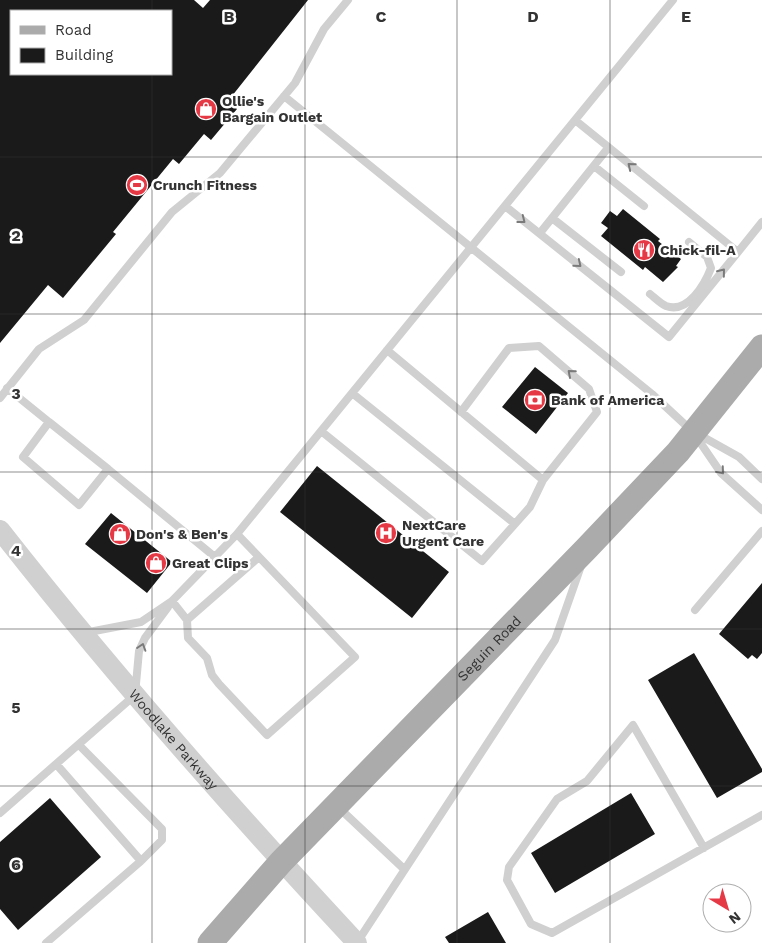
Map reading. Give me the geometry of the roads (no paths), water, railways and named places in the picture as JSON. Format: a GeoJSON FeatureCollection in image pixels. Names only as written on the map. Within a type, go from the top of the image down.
{"type":"FeatureCollection","features":[{"type":"Feature","properties":{"kind":"main road","name":"Seguin Road"},"geometry":{"type":"LineString","coordinates":[[210,943],[282,862],[678,452],[762,347]]}},
{"type":"Feature","properties":{"kind":"street","name":"Woodlake Parkway"},"geometry":{"type":"LineString","coordinates":[[0,530],[135,695],[282,862],[357,943]]}},
{"type":"Feature","properties":{"kind":"lane"},"geometry":{"type":"LineString","coordinates":[[0,398],[39,349],[84,320],[172,212],[220,173],[295,83],[324,29],[348,0]]}},
{"type":"Feature","properties":{"kind":"lane"},"geometry":{"type":"LineString","coordinates":[[0,813],[135,695],[139,651],[145,638],[172,601],[237,534],[673,0]]}},
{"type":"Feature","properties":{"kind":"lane"},"geometry":{"type":"LineString","coordinates":[[284,96],[652,394],[693,432],[722,473],[762,510]]}},
{"type":"Feature","properties":{"kind":"lane"},"geometry":{"type":"LineString","coordinates":[[575,120],[738,252]]}},
{"type":"Feature","properties":{"kind":"lane"},"geometry":{"type":"LineString","coordinates":[[540,234],[608,148]]}},
{"type":"Feature","properties":{"kind":"lane"},"geometry":{"type":"LineString","coordinates":[[594,166],[644,206]]}},
{"type":"Feature","properties":{"kind":"lane"},"geometry":{"type":"LineString","coordinates":[[504,206],[670,337],[762,222]]}},
{"type":"Feature","properties":{"kind":"lane"},"geometry":{"type":"LineString","coordinates":[[552,218],[621,272]]}},
{"type":"Feature","properties":{"kind":"lane"},"geometry":{"type":"LineString","coordinates":[[650,294],[667,306],[675,306],[685,304],[702,287],[711,268],[707,257],[689,242]]}},
{"type":"Feature","properties":{"kind":"lane"},"geometry":{"type":"LineString","coordinates":[[321,432],[482,561],[530,507],[543,480],[597,412],[589,389],[539,346],[509,348],[461,412]]}},
{"type":"Feature","properties":{"kind":"lane"},"geometry":{"type":"LineString","coordinates":[[387,350],[543,480]]}},
{"type":"Feature","properties":{"kind":"lane"},"geometry":{"type":"LineString","coordinates":[[7,388],[215,557]]}},
{"type":"Feature","properties":{"kind":"lane"},"geometry":{"type":"LineString","coordinates":[[352,393],[515,524]]}},
{"type":"Feature","properties":{"kind":"lane"},"geometry":{"type":"LineString","coordinates":[[49,422],[23,457],[79,504],[108,469]]}},
{"type":"Feature","properties":{"kind":"lane"},"geometry":{"type":"LineString","coordinates":[[693,432],[739,457],[762,479]]}},
{"type":"Feature","properties":{"kind":"lane"},"geometry":{"type":"LineString","coordinates":[[695,610],[762,531]]}},
{"type":"Feature","properties":{"kind":"lane"},"geometry":{"type":"LineString","coordinates":[[172,601],[187,620],[188,638],[207,658],[212,675],[267,735],[355,658],[237,534]]}},
{"type":"Feature","properties":{"kind":"lane"},"geometry":{"type":"LineString","coordinates":[[357,943],[555,640],[587,548]]}},
{"type":"Feature","properties":{"kind":"lane"},"geometry":{"type":"LineString","coordinates":[[187,620],[259,557]]}},
{"type":"Feature","properties":{"kind":"lane"},"geometry":{"type":"LineString","coordinates":[[83,633],[141,622],[172,601]]}},
{"type":"Feature","properties":{"kind":"lane"},"geometry":{"type":"LineString","coordinates":[[704,848],[633,725],[587,782],[557,799],[509,868],[506,880],[531,924],[552,933],[704,848],[762,815]]}},
{"type":"Feature","properties":{"kind":"lane"},"geometry":{"type":"LineString","coordinates":[[46,943],[162,840],[162,829],[79,745]]}},
{"type":"Feature","properties":{"kind":"lane"},"geometry":{"type":"LineString","coordinates":[[57,764],[141,860]]}},
{"type":"Feature","properties":{"kind":"lane"},"geometry":{"type":"LineString","coordinates":[[337,806],[404,869]]}},
{"type":"Feature","properties":{"kind":"place","name":"Ollie's Bargain Outlet"},"geometry":{"type":"Point","coordinates":[206,109]}},
{"type":"Feature","properties":{"kind":"place","name":"Crunch Fitness"},"geometry":{"type":"Point","coordinates":[137,185]}},
{"type":"Feature","properties":{"kind":"place","name":"Chick-fil-A"},"geometry":{"type":"Point","coordinates":[644,250]}},
{"type":"Feature","properties":{"kind":"place","name":"Bank of America"},"geometry":{"type":"Point","coordinates":[535,400]}},
{"type":"Feature","properties":{"kind":"place","name":"NextCare Urgent Care"},"geometry":{"type":"Point","coordinates":[386,533]}},
{"type":"Feature","properties":{"kind":"place","name":"Don's & Ben's"},"geometry":{"type":"Point","coordinates":[120,534]}},
{"type":"Feature","properties":{"kind":"place","name":"Great Clips"},"geometry":{"type":"Point","coordinates":[156,563]}}]}
